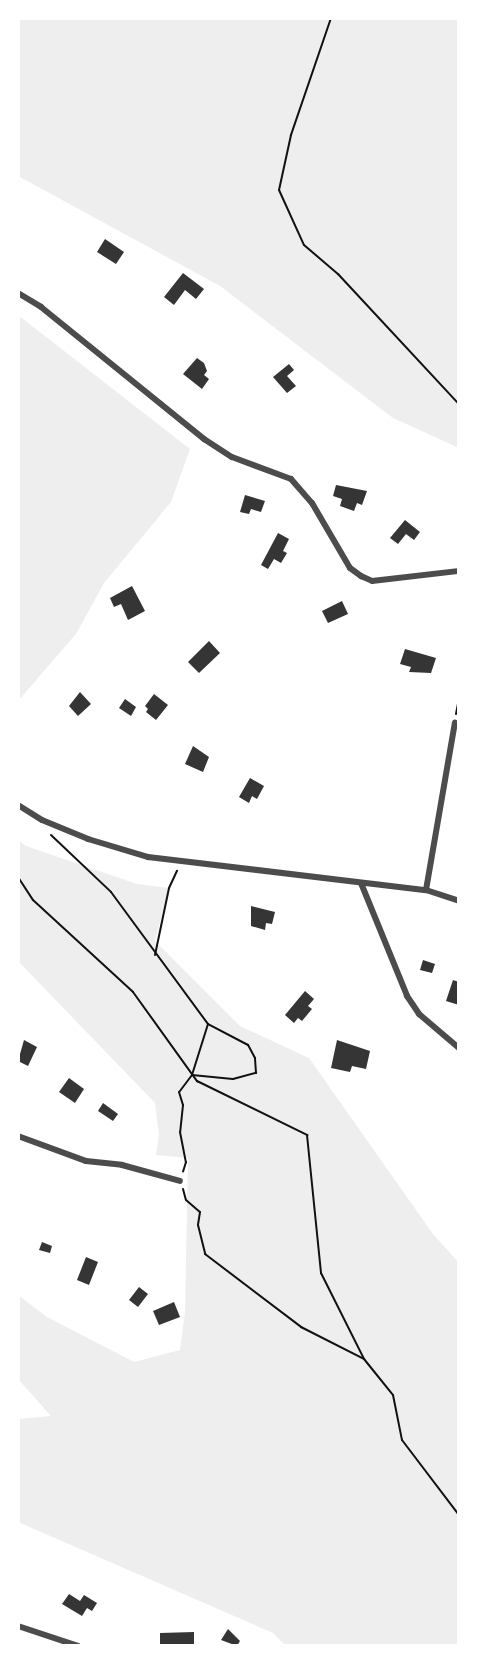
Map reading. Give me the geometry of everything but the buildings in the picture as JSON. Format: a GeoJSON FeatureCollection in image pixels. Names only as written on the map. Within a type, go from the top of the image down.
{"type":"FeatureCollection","features":[{"type":"Feature","properties":{"kind":"street"},"geometry":{"type":"LineString","coordinates":[[18,292],[41,307],[204,439],[232,457],[291,479],[312,503],[350,568],[361,576],[372,581],[459,571]]}},
{"type":"Feature","properties":{"kind":"street"},"geometry":{"type":"LineString","coordinates":[[426,890],[455,722]]}},
{"type":"Feature","properties":{"kind":"street"},"geometry":{"type":"LineString","coordinates":[[18,805],[53,824],[148,857],[426,890],[459,901]]}},
{"type":"Feature","properties":{"kind":"street"},"geometry":{"type":"LineString","coordinates":[[361,883],[407,996],[419,1014],[459,1048]]}},
{"type":"Feature","properties":{"kind":"street"},"geometry":{"type":"LineString","coordinates":[[18,1136],[86,1161],[122,1165],[180,1181]]}},
{"type":"Feature","properties":{"kind":"street"},"geometry":{"type":"LineString","coordinates":[[18,1626],[78,1646]]}},
{"type":"Feature","properties":{"kind":"path"},"geometry":{"type":"LineString","coordinates":[[331,18],[291,135],[279,190],[304,245],[338,274],[459,404]]}},
{"type":"Feature","properties":{"kind":"path"},"geometry":{"type":"LineString","coordinates":[[455,722],[459,699]]}},
{"type":"Feature","properties":{"kind":"path"},"geometry":{"type":"LineString","coordinates":[[53,824],[51,837],[111,892],[208,1024],[248,1045],[255,1058],[256,1074],[233,1079],[192,1075]]}},
{"type":"Feature","properties":{"kind":"path"},"geometry":{"type":"LineString","coordinates":[[155,954],[169,888],[182,862]]}},
{"type":"Feature","properties":{"kind":"path"},"geometry":{"type":"LineString","coordinates":[[18,877],[33,900],[133,992],[197,1081],[307,1135],[321,1274],[364,1359],[379,1382],[393,1395],[402,1440],[459,1515]]}},
{"type":"Feature","properties":{"kind":"path"},"geometry":{"type":"LineString","coordinates":[[208,1024],[192,1075],[178,1092],[183,1105],[180,1132],[186,1162],[180,1181],[186,1200],[200,1212],[198,1225],[205,1254],[301,1327],[364,1359]]}},
{"type":"Feature","properties":{"kind":"shaded area"},"geometry":{"type":"Polygon","coordinates":[[[18,18],[459,18],[459,448],[393,418],[220,286],[18,176],[18,18]]]}},
{"type":"Feature","properties":{"kind":"shaded area"},"geometry":{"type":"Polygon","coordinates":[[[18,315],[190,449],[171,502],[104,583],[76,634],[18,701],[18,315]]]}},
{"type":"Feature","properties":{"kind":"shaded area"},"geometry":{"type":"Polygon","coordinates":[[[18,840],[26,846],[137,884],[169,888],[155,941],[240,1026],[309,1058],[433,1234],[459,1263],[459,1646],[286,1646],[273,1633],[18,1522],[18,1419],[51,1416],[18,1379],[18,1295],[47,1317],[134,1362],[180,1350],[185,1312],[188,1158],[156,1155],[159,1135],[155,1103],[18,961],[18,840]]]}}]}
